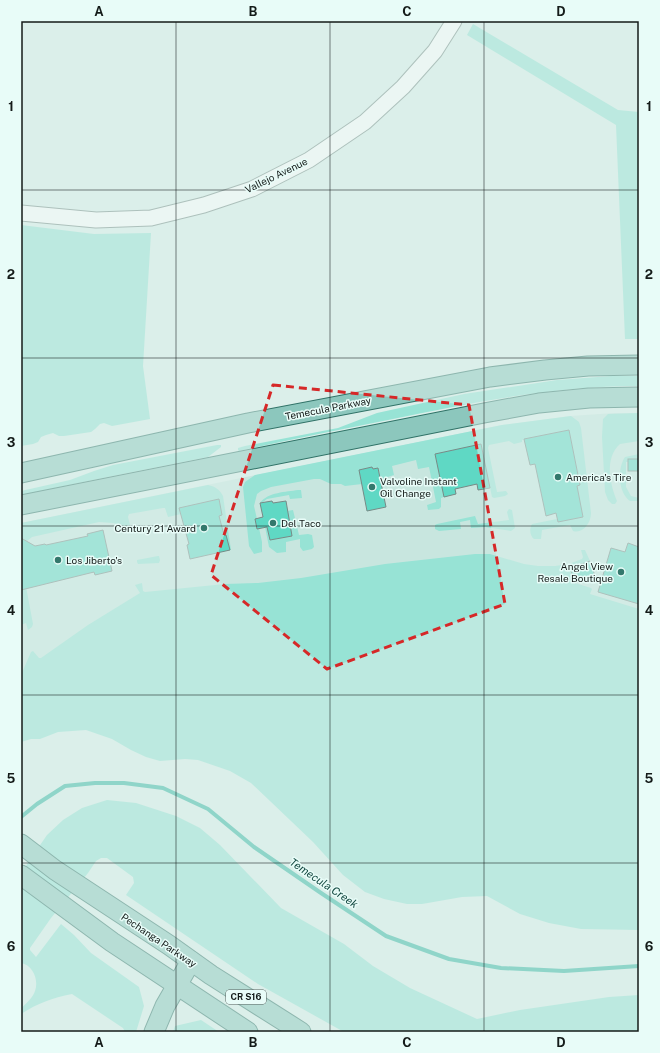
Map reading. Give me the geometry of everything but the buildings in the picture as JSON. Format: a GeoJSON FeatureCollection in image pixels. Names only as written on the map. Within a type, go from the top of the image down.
{"type":"FeatureCollection","features":[{"type":"Feature","properties":{"kind":"main road","name":"Temecula Parkway"},"geometry":{"type":"LineString","coordinates":[[21,473],[248,423],[490,377],[588,366],[639,365]]}},
{"type":"Feature","properties":{"kind":"main road"},"geometry":{"type":"LineString","coordinates":[[21,505],[484,412],[539,403],[589,398],[639,397]]}},
{"type":"Feature","properties":{"kind":"main road","name":"Pechanga Parkway"},"geometry":{"type":"LineString","coordinates":[[21,844],[90,894],[169,945],[211,975],[301,1032]]}},
{"type":"Feature","properties":{"kind":"main road","name":"CR S16"},"geometry":{"type":"LineString","coordinates":[[21,875],[112,942],[248,1032]]}},
{"type":"Feature","properties":{"kind":"main road"},"geometry":{"type":"LineString","coordinates":[[154,1032],[165,1007],[191,961]]}},
{"type":"Feature","properties":{"kind":"street","name":"Vallejo Avenue"},"geometry":{"type":"LineString","coordinates":[[21,213],[96,220],[151,218],[204,206],[252,189],[309,160],[366,122],[402,87],[435,51],[454,21]]}},
{"type":"Feature","properties":{"kind":"highlighted area"},"geometry":{"type":"Polygon","coordinates":[[[273,385],[469,405],[505,604],[327,669],[211,575],[273,385]]]}},
{"type":"Feature","properties":{"kind":"shaded area"},"geometry":{"type":"Polygon","coordinates":[[[639,413],[639,618],[21,721],[21,523],[502,425],[571,416],[639,413]]]}},
{"type":"Feature","properties":{"kind":"green space"},"geometry":{"type":"Polygon","coordinates":[[[473,24],[618,110],[639,112],[639,339],[625,339],[616,125],[467,35],[473,24]]]}},
{"type":"Feature","properties":{"kind":"green space"},"geometry":{"type":"Polygon","coordinates":[[[21,225],[94,234],[151,233],[143,366],[150,419],[112,426],[104,423],[100,424],[91,432],[64,436],[59,436],[53,433],[41,437],[38,442],[21,446],[21,225]]]}},
{"type":"Feature","properties":{"kind":"green space"},"geometry":{"type":"Polygon","coordinates":[[[611,376],[639,376],[639,386],[577,389],[516,396],[238,450],[238,448],[245,446],[338,428],[377,413],[464,394],[557,380],[611,376]]]}},
{"type":"Feature","properties":{"kind":"green space"},"geometry":{"type":"Polygon","coordinates":[[[639,413],[639,441],[620,444],[612,456],[610,471],[612,487],[617,501],[615,504],[612,504],[608,500],[605,492],[602,437],[603,419],[608,414],[639,413]]]}},
{"type":"Feature","properties":{"kind":"green space"},"geometry":{"type":"Polygon","coordinates":[[[571,416],[579,422],[581,428],[591,513],[588,524],[580,531],[573,531],[570,525],[542,530],[541,539],[534,539],[530,532],[532,524],[557,519],[558,522],[583,517],[577,486],[580,485],[570,450],[573,449],[569,430],[522,440],[522,442],[514,444],[509,441],[489,445],[488,448],[497,492],[506,491],[508,494],[494,498],[492,497],[481,444],[435,454],[444,497],[441,498],[441,507],[439,509],[428,510],[427,505],[436,502],[429,467],[418,469],[416,460],[392,466],[394,475],[381,479],[378,468],[373,469],[372,467],[359,470],[362,484],[345,486],[341,484],[331,484],[320,479],[314,479],[271,487],[257,494],[254,506],[257,519],[255,520],[257,528],[259,528],[262,542],[262,552],[254,554],[249,546],[243,487],[245,482],[255,475],[502,425],[571,416]]]}},
{"type":"Feature","properties":{"kind":"green space"},"geometry":{"type":"Polygon","coordinates":[[[221,445],[221,447],[208,457],[21,495],[21,491],[70,480],[113,465],[221,445]]]}},
{"type":"Feature","properties":{"kind":"green space"},"geometry":{"type":"Polygon","coordinates":[[[639,454],[639,459],[628,459],[628,462],[626,462],[626,487],[631,496],[639,498],[639,501],[630,501],[623,492],[621,486],[620,474],[622,462],[625,457],[639,454]]]}},
{"type":"Feature","properties":{"kind":"green space"},"geometry":{"type":"Polygon","coordinates":[[[208,485],[217,489],[223,496],[231,550],[226,535],[224,535],[219,516],[222,515],[219,499],[180,508],[181,514],[168,517],[165,508],[129,514],[128,517],[130,525],[128,527],[113,523],[99,522],[32,537],[27,541],[23,539],[21,542],[21,523],[208,485]]]}},
{"type":"Feature","properties":{"kind":"green space"},"geometry":{"type":"Polygon","coordinates":[[[301,490],[302,498],[290,499],[289,495],[267,499],[260,503],[263,499],[272,495],[301,490]]]}},
{"type":"Feature","properties":{"kind":"green space"},"geometry":{"type":"Polygon","coordinates":[[[509,509],[512,510],[515,528],[511,531],[485,527],[471,528],[470,520],[460,522],[461,529],[439,531],[435,529],[435,525],[437,524],[475,516],[478,524],[509,520],[507,512],[509,509]]]}},
{"type":"Feature","properties":{"kind":"green space"},"geometry":{"type":"Polygon","coordinates":[[[293,510],[299,535],[312,535],[314,547],[303,551],[300,547],[300,539],[286,542],[286,552],[277,553],[269,547],[265,527],[267,527],[270,540],[292,536],[287,511],[293,510]]]}},
{"type":"Feature","properties":{"kind":"green space"},"geometry":{"type":"Polygon","coordinates":[[[581,550],[585,550],[590,561],[570,568],[575,583],[591,588],[590,594],[639,609],[639,930],[581,929],[549,923],[520,914],[487,896],[462,897],[422,904],[407,904],[384,899],[365,892],[343,875],[313,842],[251,783],[230,771],[198,760],[185,759],[160,761],[146,757],[112,739],[86,730],[58,732],[40,739],[31,739],[21,742],[21,675],[31,652],[33,651],[39,658],[41,658],[88,625],[140,593],[135,585],[142,583],[143,591],[145,592],[225,584],[258,583],[301,578],[385,564],[475,554],[490,554],[524,564],[555,566],[569,564],[582,559],[583,557],[581,550]]]}},
{"type":"Feature","properties":{"kind":"green space"},"geometry":{"type":"Polygon","coordinates":[[[159,556],[159,563],[138,564],[137,562],[137,560],[159,556]]]}},
{"type":"Feature","properties":{"kind":"green space"},"geometry":{"type":"Polygon","coordinates":[[[21,560],[33,624],[28,630],[26,623],[21,625],[21,560]]]}},
{"type":"Feature","properties":{"kind":"green space"},"geometry":{"type":"Polygon","coordinates":[[[107,800],[136,803],[176,816],[200,828],[220,845],[281,908],[344,944],[373,966],[410,988],[477,1019],[520,1010],[609,997],[639,995],[639,1032],[344,1032],[258,984],[126,895],[134,883],[133,877],[107,858],[101,858],[96,861],[51,918],[30,950],[36,957],[61,924],[91,953],[139,987],[144,1006],[136,1032],[125,1032],[123,1028],[72,994],[45,1001],[21,1014],[21,1009],[34,994],[36,982],[32,970],[25,964],[21,963],[21,873],[47,835],[63,820],[82,808],[107,800]]]}},
{"type":"Feature","properties":{"kind":"green space"},"geometry":{"type":"Polygon","coordinates":[[[201,1020],[219,1032],[173,1032],[175,1026],[201,1020]]]}},
{"type":"Feature","properties":{"kind":"waterway","name":"Temecula Creek"},"geometry":{"type":"LineString","coordinates":[[21,817],[37,804],[65,786],[95,783],[124,783],[163,788],[208,809],[254,847],[386,936],[449,959],[501,968],[564,971],[639,966]]}},
{"type":"Feature","properties":{"kind":"place","name":"America's Tire"},"geometry":{"type":"Point","coordinates":[558,477]}},
{"type":"Feature","properties":{"kind":"place","name":"Valvoline Instant Oil Change"},"geometry":{"type":"Point","coordinates":[372,487]}},
{"type":"Feature","properties":{"kind":"place","name":"Del Taco"},"geometry":{"type":"Point","coordinates":[273,523]}},
{"type":"Feature","properties":{"kind":"place","name":"Century 21 Award"},"geometry":{"type":"Point","coordinates":[204,528]}},
{"type":"Feature","properties":{"kind":"place","name":"Los Jiberto's"},"geometry":{"type":"Point","coordinates":[58,560]}},
{"type":"Feature","properties":{"kind":"place","name":"Angel View Resale Boutique"},"geometry":{"type":"Point","coordinates":[621,572]}}]}
